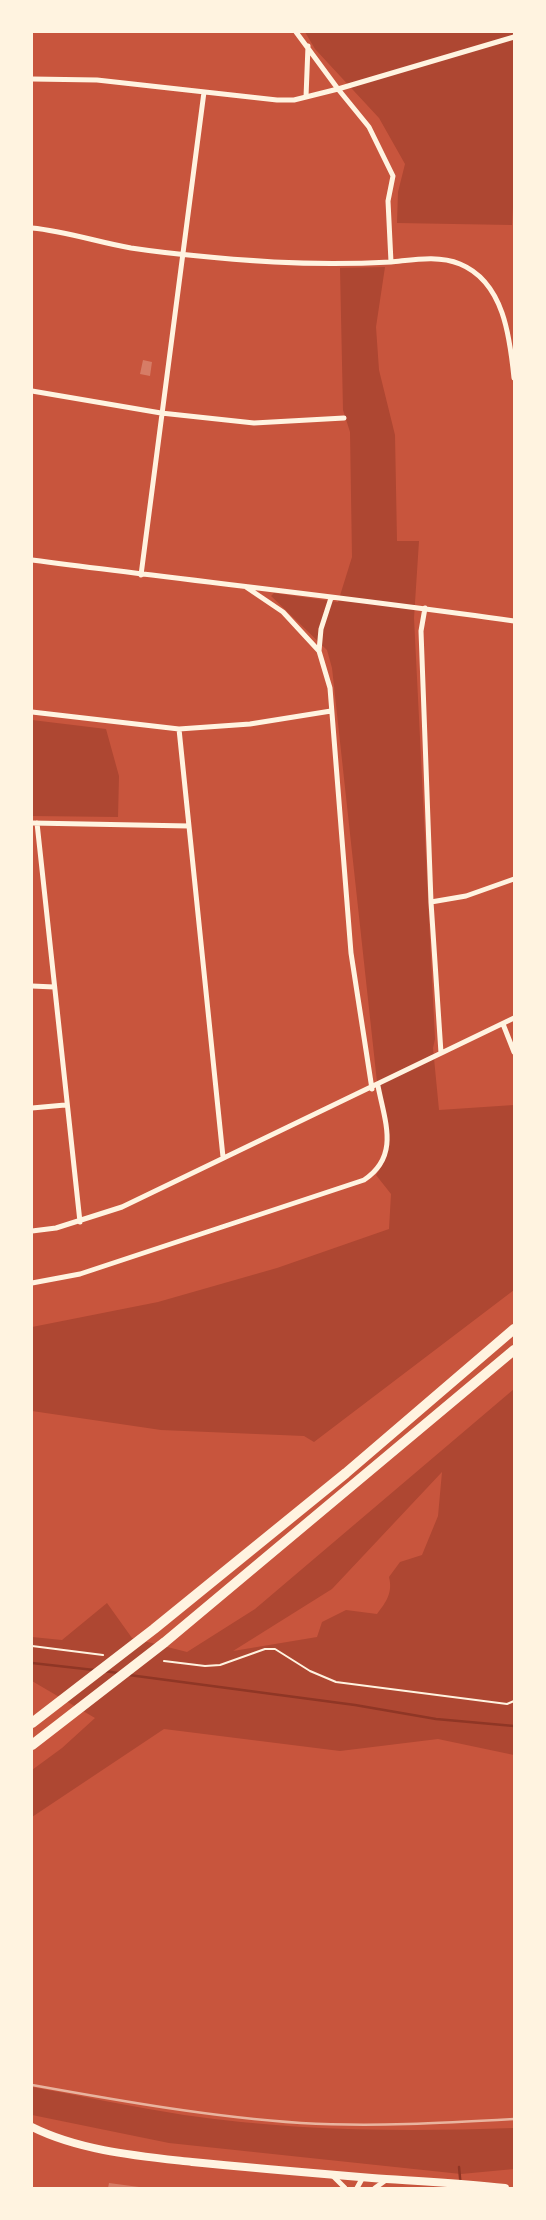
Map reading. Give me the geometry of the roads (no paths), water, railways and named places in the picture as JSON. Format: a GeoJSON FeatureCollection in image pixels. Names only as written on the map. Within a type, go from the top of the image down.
{"type":"FeatureCollection","features":[{"type":"Feature","properties":{"kind":"highway"},"geometry":{"type":"LineString","coordinates":[[32,1723],[154,1629],[346,1474],[514,1329]]}},
{"type":"Feature","properties":{"kind":"highway"},"geometry":{"type":"LineString","coordinates":[[32,1745],[165,1642],[514,1350]]}},
{"type":"Feature","properties":{"kind":"main road"},"geometry":{"type":"LineString","coordinates":[[32,2127],[50,2136],[152,2157],[505,2189]]}},
{"type":"Feature","properties":{"kind":"main road"},"geometry":{"type":"LineString","coordinates":[[32,2137],[50,2136]]}},
{"type":"Feature","properties":{"kind":"street"},"geometry":{"type":"LineString","coordinates":[[296,32],[369,127],[393,176],[388,201],[391,262]]}},
{"type":"Feature","properties":{"kind":"street"},"geometry":{"type":"LineString","coordinates":[[32,79],[97,80],[277,100],[306,97],[338,89],[514,37]]}},
{"type":"Feature","properties":{"kind":"street"},"geometry":{"type":"LineString","coordinates":[[306,97],[308,46]]}},
{"type":"Feature","properties":{"kind":"street"},"geometry":{"type":"LineString","coordinates":[[141,575],[204,92]]}},
{"type":"Feature","properties":{"kind":"street"},"geometry":{"type":"LineString","coordinates":[[32,228],[133,248],[285,262],[391,262],[426,258],[460,264],[480,278],[491,291],[511,330],[514,378]]}},
{"type":"Feature","properties":{"kind":"street"},"geometry":{"type":"LineString","coordinates":[[32,391],[161,413],[254,423],[344,418]]}},
{"type":"Feature","properties":{"kind":"street"},"geometry":{"type":"LineString","coordinates":[[32,560],[514,621]]}},
{"type":"Feature","properties":{"kind":"street"},"geometry":{"type":"LineString","coordinates":[[243,585],[283,612],[319,652]]}},
{"type":"Feature","properties":{"kind":"street"},"geometry":{"type":"LineString","coordinates":[[32,1283],[80,1274],[364,1180],[381,1165],[387,1146],[351,953],[330,688],[319,652],[321,629],[331,598]]}},
{"type":"Feature","properties":{"kind":"street"},"geometry":{"type":"LineString","coordinates":[[425,608],[421,631],[431,902],[441,1053]]}},
{"type":"Feature","properties":{"kind":"street"},"geometry":{"type":"LineString","coordinates":[[32,712],[179,729],[250,724],[331,711]]}},
{"type":"Feature","properties":{"kind":"street"},"geometry":{"type":"LineString","coordinates":[[179,729],[223,1157]]}},
{"type":"Feature","properties":{"kind":"street"},"geometry":{"type":"LineString","coordinates":[[80,1222],[34,823],[189,826]]}},
{"type":"Feature","properties":{"kind":"street"},"geometry":{"type":"LineString","coordinates":[[431,902],[466,896],[514,878]]}},
{"type":"Feature","properties":{"kind":"street"},"geometry":{"type":"LineString","coordinates":[[32,986],[54,987]]}},
{"type":"Feature","properties":{"kind":"street"},"geometry":{"type":"LineString","coordinates":[[32,1231],[80,1222],[122,1207],[514,1018]]}},
{"type":"Feature","properties":{"kind":"street"},"geometry":{"type":"LineString","coordinates":[[503,1024],[514,1052]]}},
{"type":"Feature","properties":{"kind":"street"},"geometry":{"type":"LineString","coordinates":[[32,1108],[65,1105]]}},
{"type":"Feature","properties":{"kind":"street"},"geometry":{"type":"LineString","coordinates":[[332,2175],[345,2189]]}},
{"type":"Feature","properties":{"kind":"street"},"geometry":{"type":"LineString","coordinates":[[357,2189],[363,2177]]}},
{"type":"Feature","properties":{"kind":"street"},"geometry":{"type":"LineString","coordinates":[[363,2177],[365,2189]]}},
{"type":"Feature","properties":{"kind":"street"},"geometry":{"type":"LineString","coordinates":[[375,2189],[388,2179]]}},
{"type":"Feature","properties":{"kind":"waterway"},"geometry":{"type":"LineString","coordinates":[[32,1663],[94,1670]]}},
{"type":"Feature","properties":{"kind":"waterway"},"geometry":{"type":"LineString","coordinates":[[104,1671],[118,1673]]}},
{"type":"Feature","properties":{"kind":"waterway"},"geometry":{"type":"LineString","coordinates":[[129,1675],[355,1705],[436,1719],[514,1726]]}},
{"type":"Feature","properties":{"kind":"waterway"},"geometry":{"type":"LineString","coordinates":[[459,2167],[461,2188]]}},
{"type":"Feature","properties":{"kind":"railway"},"geometry":{"type":"LineString","coordinates":[[32,2085],[200,2113],[301,2123],[381,2125],[514,2119]]}}]}
